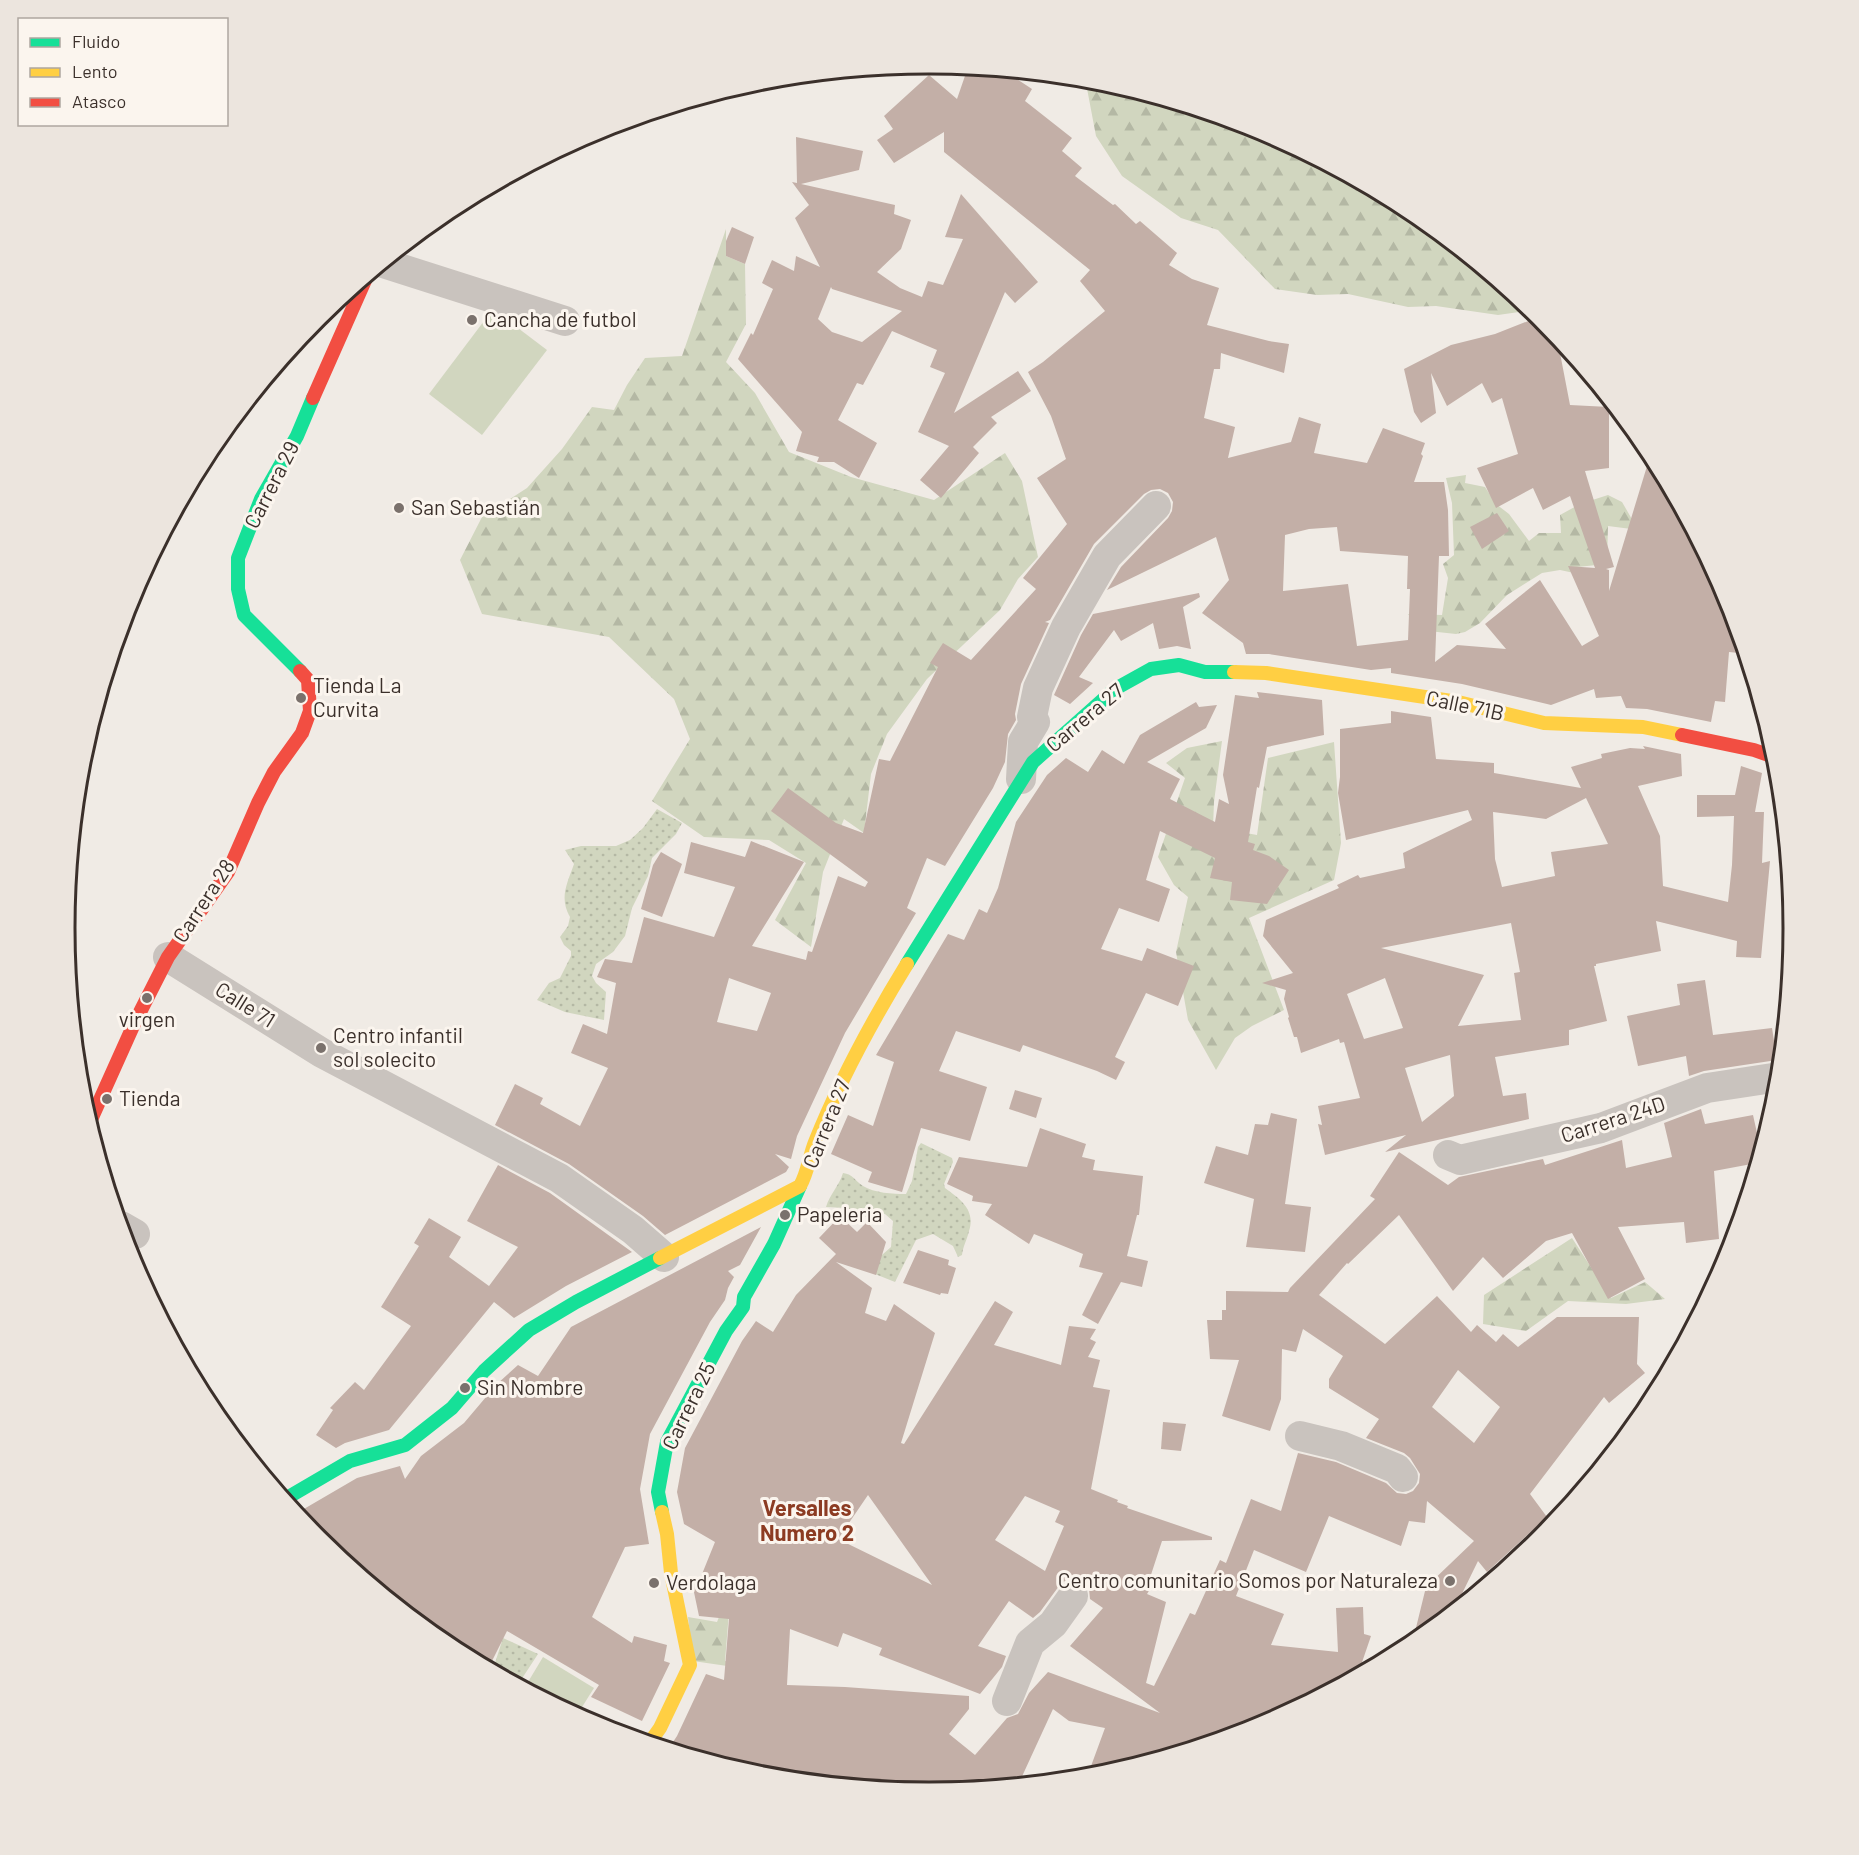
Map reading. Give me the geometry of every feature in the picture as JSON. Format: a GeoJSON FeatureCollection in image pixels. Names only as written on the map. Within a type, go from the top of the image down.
{"type":"FeatureCollection","features":[{"type":"Feature","properties":{"kind":"street"},"geometry":{"type":"LineString","coordinates":[[391,265],[565,321]]}},
{"type":"Feature","properties":{"kind":"street","name":"Carrera 29"},"geometry":{"type":"LineString","coordinates":[[308,680],[244,615],[238,590],[238,558],[261,499],[297,436],[361,290]]}},
{"type":"Feature","properties":{"kind":"street"},"geometry":{"type":"LineString","coordinates":[[1021,779],[1023,742],[1035,722],[1032,717],[1038,688],[1066,627],[1107,556],[1156,506]]}},
{"type":"Feature","properties":{"kind":"street","name":"Calle 71B"},"geometry":{"type":"LineString","coordinates":[[1151,669],[1179,665],[1205,672],[1266,674],[1458,702],[1544,723],[1643,727],[1765,754]]}},
{"type":"Feature","properties":{"kind":"street","name":"Carrera 27"},"geometry":{"type":"LineString","coordinates":[[291,1495],[350,1461],[405,1445],[452,1408],[484,1371],[529,1330],[576,1302],[800,1186],[806,1175],[814,1144],[862,1041],[1021,779],[1033,762],[1115,689],[1151,669]]}},
{"type":"Feature","properties":{"kind":"street","name":"Carrera 28"},"geometry":{"type":"LineString","coordinates":[[96,1109],[134,1024],[168,957],[228,872],[274,772],[302,733],[310,711],[308,680]]}},
{"type":"Feature","properties":{"kind":"street","name":"Calle 71"},"geometry":{"type":"LineString","coordinates":[[168,957],[322,1053],[559,1178],[633,1230],[664,1257]]}},
{"type":"Feature","properties":{"kind":"street","name":"Carrera 24D"},"geometry":{"type":"LineString","coordinates":[[1448,1155],[1460,1160],[1540,1143],[1601,1128],[1707,1088],[1770,1078]]}},
{"type":"Feature","properties":{"kind":"street","name":"Carrera 25"},"geometry":{"type":"LineString","coordinates":[[654,1736],[690,1665],[671,1573],[667,1534],[658,1492],[667,1442],[726,1331],[743,1307],[744,1297],[774,1244],[800,1186]]}},
{"type":"Feature","properties":{"kind":"street"},"geometry":{"type":"LineString","coordinates":[[1300,1436],[1341,1446],[1397,1469],[1403,1477]]}},
{"type":"Feature","properties":{"kind":"street"},"geometry":{"type":"LineString","coordinates":[[1007,1701],[1030,1643],[1053,1624],[1073,1596]]}},
{"type":"Feature","properties":{"kind":"green space"},"geometry":{"type":"Polygon","coordinates":[[[1087,89],[1151,103],[1204,119],[1256,139],[1307,162],[1404,217],[1493,285],[1520,312],[1498,315],[1436,306],[1408,307],[1348,294],[1317,295],[1275,289],[1218,230],[1181,218],[1122,176],[1096,136],[1087,89]]]}},
{"type":"Feature","properties":{"kind":"green space"},"geometry":{"type":"Polygon","coordinates":[[[726,229],[726,256],[745,264],[746,324],[726,362],[755,393],[789,452],[851,477],[934,500],[1005,453],[1022,481],[1038,557],[1018,579],[1000,610],[927,679],[887,734],[871,774],[864,833],[844,819],[823,872],[811,947],[775,920],[806,863],[769,840],[704,837],[652,801],[690,739],[674,699],[609,637],[482,614],[460,560],[482,517],[527,488],[562,449],[592,407],[614,410],[645,358],[682,356],[726,229]]]}},
{"type":"Feature","properties":{"kind":"green space"},"geometry":{"type":"Polygon","coordinates":[[[493,309],[547,350],[482,435],[429,394],[493,309]]]}},
{"type":"Feature","properties":{"kind":"green space"},"geometry":{"type":"Polygon","coordinates":[[[1466,475],[1465,483],[1485,487],[1496,504],[1509,514],[1529,541],[1539,533],[1561,533],[1560,515],[1580,504],[1608,495],[1622,502],[1633,521],[1647,531],[1608,526],[1607,564],[1577,567],[1574,573],[1560,570],[1542,573],[1507,595],[1480,623],[1465,632],[1456,634],[1419,630],[1408,614],[1442,615],[1448,578],[1443,564],[1454,555],[1452,503],[1446,478],[1466,475]]]}},
{"type":"Feature","properties":{"kind":"green space"},"geometry":{"type":"Polygon","coordinates":[[[1222,741],[1213,827],[1257,835],[1268,758],[1334,742],[1341,843],[1334,880],[1249,918],[1284,1010],[1252,1026],[1235,1038],[1216,1070],[1188,1020],[1176,952],[1188,897],[1174,885],[1158,857],[1185,778],[1166,763],[1187,748],[1222,741]]]}},
{"type":"Feature","properties":{"kind":"green space"},"geometry":{"type":"Polygon","coordinates":[[[657,809],[682,823],[676,834],[652,858],[648,876],[632,908],[625,936],[613,952],[596,964],[592,976],[606,992],[604,1020],[565,1012],[537,1000],[549,983],[560,978],[571,956],[571,951],[560,937],[568,926],[570,917],[565,897],[574,864],[565,850],[581,846],[616,846],[630,840],[643,828],[657,809]]]}},
{"type":"Feature","properties":{"kind":"green space"},"geometry":{"type":"Polygon","coordinates":[[[921,1143],[952,1158],[953,1162],[944,1184],[945,1188],[965,1206],[971,1224],[962,1255],[958,1257],[953,1246],[933,1234],[916,1240],[895,1282],[865,1270],[891,1247],[893,1221],[885,1214],[876,1212],[871,1216],[860,1218],[847,1208],[826,1207],[843,1173],[873,1190],[906,1194],[912,1181],[918,1147],[921,1143]]]}},
{"type":"Feature","properties":{"kind":"green space"},"geometry":{"type":"Polygon","coordinates":[[[1572,1238],[1611,1298],[1645,1282],[1665,1299],[1626,1304],[1568,1301],[1526,1331],[1483,1324],[1484,1295],[1572,1238]]]}},
{"type":"Feature","properties":{"kind":"green space"},"geometry":{"type":"Polygon","coordinates":[[[731,1587],[725,1661],[733,1662],[734,1667],[693,1661],[688,1617],[717,1622],[731,1587]]]}},
{"type":"Feature","properties":{"kind":"green space"},"geometry":{"type":"Polygon","coordinates":[[[503,1638],[538,1654],[522,1678],[495,1663],[503,1638]]]}},
{"type":"Feature","properties":{"kind":"green space"},"geometry":{"type":"Polygon","coordinates":[[[543,1657],[594,1688],[582,1707],[529,1681],[543,1657]]]}},
{"type":"Feature","properties":{"kind":"building"},"geometry":{"type":"Polygon","coordinates":[[[929,75],[957,99],[965,75],[1016,78],[1032,89],[1025,101],[1072,138],[1062,151],[1082,168],[1075,176],[1113,205],[1115,204],[1136,224],[1140,221],[1177,253],[1169,265],[1192,279],[1219,288],[1207,325],[1289,344],[1284,373],[1221,353],[1220,369],[1214,369],[1204,418],[1235,427],[1228,458],[1291,442],[1299,417],[1321,424],[1314,453],[1367,463],[1383,428],[1425,443],[1414,482],[1444,482],[1448,510],[1449,556],[1439,556],[1435,662],[1457,645],[1506,649],[1485,624],[1540,580],[1582,646],[1599,636],[1568,566],[1595,568],[1570,496],[1543,510],[1533,488],[1496,508],[1477,468],[1518,454],[1502,398],[1492,403],[1482,383],[1447,406],[1431,373],[1436,413],[1421,423],[1414,412],[1404,369],[1451,345],[1495,334],[1529,321],[1561,353],[1570,405],[1606,407],[1609,411],[1609,468],[1585,471],[1614,567],[1606,569],[1609,570],[1609,591],[1647,465],[1695,550],[1738,653],[1729,652],[1725,702],[1715,701],[1711,722],[1647,709],[1626,708],[1621,696],[1596,698],[1594,689],[1551,705],[1462,684],[1391,673],[1391,668],[1371,670],[1269,654],[1246,654],[1243,643],[1202,613],[1229,580],[1216,537],[1107,590],[1121,567],[1172,511],[1173,502],[1168,493],[1160,489],[1151,490],[1144,494],[1094,544],[1050,620],[1045,622],[1049,623],[1021,684],[1015,714],[1016,720],[1008,734],[1005,762],[993,788],[945,866],[927,858],[907,908],[916,913],[845,1033],[797,1136],[791,1159],[775,1154],[789,1167],[786,1172],[665,1235],[643,1216],[569,1164],[495,1125],[515,1084],[543,1098],[540,1104],[580,1126],[608,1068],[571,1053],[583,1024],[607,1034],[616,983],[597,977],[605,959],[632,963],[644,917],[714,937],[735,887],[684,873],[691,842],[745,857],[751,841],[804,862],[752,946],[806,960],[808,951],[812,952],[838,876],[865,887],[868,882],[771,811],[788,788],[836,823],[863,833],[879,759],[890,761],[938,667],[930,663],[943,643],[971,660],[1036,589],[1023,578],[1067,524],[1037,478],[1066,459],[1051,416],[1028,372],[1105,311],[1080,281],[1090,270],[944,152],[944,132],[894,163],[877,140],[893,129],[884,116],[929,75]],[[1337,527],[1309,529],[1285,535],[1283,591],[1348,584],[1357,646],[1408,640],[1410,589],[1407,589],[1408,556],[1340,551],[1337,527]],[[729,978],[717,1022],[757,1031],[771,993],[729,978]]]}},
{"type":"Feature","properties":{"kind":"building"},"geometry":{"type":"Polygon","coordinates":[[[796,137],[863,151],[859,170],[801,184],[895,205],[894,214],[911,220],[901,249],[877,272],[900,288],[922,297],[928,281],[943,285],[963,239],[945,237],[961,194],[1038,282],[1015,303],[1005,292],[954,413],[1018,371],[1031,391],[991,417],[997,423],[973,447],[979,453],[941,498],[920,480],[949,446],[918,432],[945,373],[930,367],[937,350],[892,331],[863,385],[857,383],[838,420],[877,443],[859,478],[834,462],[817,462],[819,457],[796,451],[802,432],[738,359],[751,333],[753,335],[773,289],[762,283],[772,260],[794,271],[796,256],[820,267],[795,218],[809,205],[792,182],[797,183],[796,137]],[[831,287],[818,319],[832,332],[862,342],[902,311],[831,287]]]}},
{"type":"Feature","properties":{"kind":"building"},"geometry":{"type":"Polygon","coordinates":[[[732,227],[754,237],[745,264],[726,256],[726,241],[732,227]]]}},
{"type":"Feature","properties":{"kind":"building"},"geometry":{"type":"Polygon","coordinates":[[[1497,513],[1509,531],[1482,549],[1470,527],[1497,513]]]}},
{"type":"Feature","properties":{"kind":"building"},"geometry":{"type":"Polygon","coordinates":[[[1199,593],[1200,597],[1183,607],[1191,649],[1177,646],[1159,649],[1153,623],[1121,641],[1114,630],[1079,677],[1093,683],[1070,704],[1054,695],[1093,614],[1199,593]]]}},
{"type":"Feature","properties":{"kind":"building"},"geometry":{"type":"Polygon","coordinates":[[[1257,692],[1322,700],[1324,735],[1267,747],[1259,788],[1257,787],[1248,842],[1255,844],[1253,850],[1269,856],[1289,870],[1267,904],[1230,900],[1232,882],[1210,878],[1215,858],[1160,831],[1146,880],[1170,889],[1159,922],[1119,908],[1101,949],[1142,961],[1147,948],[1194,966],[1178,1006],[1146,993],[1115,1057],[1125,1062],[1116,1080],[1023,1045],[1020,1052],[956,1031],[939,1071],[987,1087],[970,1141],[921,1128],[902,1192],[868,1182],[872,1172],[831,1154],[848,1115],[873,1126],[894,1062],[876,1055],[948,934],[964,940],[979,909],[987,913],[998,888],[1016,822],[1047,775],[1066,758],[1088,772],[1102,750],[1124,764],[1140,735],[1196,702],[1199,707],[1217,705],[1206,728],[1147,762],[1180,779],[1170,799],[1215,822],[1219,799],[1229,804],[1223,775],[1235,695],[1259,698],[1257,692]]]}},
{"type":"Feature","properties":{"kind":"building"},"geometry":{"type":"Polygon","coordinates":[[[1391,711],[1431,717],[1436,759],[1494,763],[1494,773],[1581,788],[1571,767],[1602,758],[1601,754],[1630,748],[1645,749],[1643,746],[1681,754],[1682,776],[1638,786],[1660,836],[1663,886],[1728,902],[1734,816],[1697,817],[1697,795],[1735,795],[1741,766],[1762,773],[1755,812],[1764,812],[1762,863],[1770,861],[1761,958],[1736,957],[1737,941],[1656,921],[1661,951],[1594,966],[1607,1021],[1569,1030],[1569,1045],[1495,1057],[1503,1096],[1526,1093],[1529,1119],[1385,1152],[1406,1135],[1325,1155],[1318,1124],[1322,1125],[1318,1106],[1360,1098],[1344,1042],[1340,1043],[1339,1039],[1301,1053],[1297,1037],[1294,1037],[1288,1018],[1284,999],[1286,990],[1262,983],[1293,973],[1263,936],[1266,920],[1339,888],[1337,885],[1358,875],[1360,878],[1405,868],[1403,853],[1472,820],[1468,810],[1346,840],[1338,793],[1340,729],[1391,723],[1391,711]],[[1586,798],[1546,819],[1493,812],[1495,859],[1502,887],[1555,876],[1551,852],[1608,844],[1586,798]],[[1511,923],[1381,948],[1484,975],[1458,1026],[1521,1020],[1514,973],[1520,972],[1511,923]],[[1385,978],[1347,994],[1364,1039],[1403,1028],[1385,978]],[[1450,1055],[1405,1068],[1422,1122],[1454,1096],[1450,1055]]]}},
{"type":"Feature","properties":{"kind":"building"},"geometry":{"type":"Polygon","coordinates":[[[661,852],[682,864],[662,917],[641,909],[653,865],[661,852]]]}},
{"type":"Feature","properties":{"kind":"building"},"geometry":{"type":"Polygon","coordinates":[[[1705,980],[1713,1035],[1772,1028],[1775,1046],[1772,1061],[1704,1071],[1689,1076],[1686,1056],[1638,1066],[1627,1016],[1680,1005],[1677,984],[1705,980]]]}},
{"type":"Feature","properties":{"kind":"building"},"geometry":{"type":"Polygon","coordinates":[[[1015,1090],[1042,1098],[1036,1118],[1009,1109],[1015,1090]]]}},
{"type":"Feature","properties":{"kind":"building"},"geometry":{"type":"Polygon","coordinates":[[[1701,1109],[1705,1124],[1753,1115],[1757,1135],[1749,1164],[1714,1171],[1719,1239],[1686,1243],[1684,1222],[1618,1227],[1645,1279],[1608,1299],[1572,1233],[1546,1241],[1503,1278],[1483,1257],[1453,1291],[1399,1215],[1347,1263],[1319,1295],[1385,1344],[1437,1296],[1471,1332],[1477,1325],[1496,1342],[1503,1334],[1518,1347],[1557,1317],[1639,1317],[1637,1364],[1645,1373],[1609,1403],[1604,1397],[1530,1494],[1547,1517],[1487,1572],[1478,1561],[1461,1595],[1416,1630],[1426,1587],[1474,1541],[1427,1501],[1425,1523],[1409,1521],[1401,1546],[1329,1516],[1306,1572],[1254,1550],[1236,1596],[1284,1614],[1271,1645],[1338,1652],[1336,1608],[1363,1607],[1364,1634],[1371,1636],[1362,1664],[1356,1667],[1307,1693],[1204,1736],[1151,1752],[1091,1766],[1105,1728],[1069,1721],[1053,1709],[1022,1776],[930,1782],[874,1780],[763,1765],[673,1742],[706,1674],[724,1680],[729,1619],[699,1616],[691,1578],[700,1579],[715,1542],[684,1524],[677,1492],[685,1448],[742,1341],[756,1321],[773,1332],[796,1295],[836,1254],[819,1238],[840,1216],[857,1232],[867,1222],[886,1242],[876,1275],[836,1262],[872,1288],[865,1313],[886,1321],[894,1304],[935,1333],[901,1443],[904,1444],[995,1301],[1013,1312],[994,1345],[1061,1365],[1069,1326],[1096,1329],[1090,1339],[1096,1342],[1088,1357],[1100,1360],[1093,1387],[1110,1390],[1091,1489],[1118,1500],[1117,1502],[1128,1506],[1127,1508],[1212,1537],[1212,1540],[1162,1541],[1147,1587],[1150,1589],[1147,1594],[1166,1602],[1146,1683],[1154,1686],[1190,1613],[1195,1615],[1220,1560],[1226,1563],[1251,1499],[1281,1511],[1298,1453],[1336,1462],[1386,1483],[1397,1493],[1406,1494],[1413,1491],[1419,1483],[1420,1474],[1410,1458],[1404,1453],[1366,1438],[1379,1419],[1329,1388],[1329,1379],[1343,1356],[1303,1329],[1296,1352],[1282,1349],[1281,1399],[1270,1431],[1222,1416],[1239,1360],[1210,1359],[1207,1320],[1222,1320],[1222,1310],[1226,1310],[1226,1291],[1288,1292],[1375,1199],[1370,1196],[1399,1152],[1448,1185],[1459,1177],[1543,1159],[1545,1165],[1622,1140],[1626,1168],[1672,1157],[1664,1123],[1701,1109]],[[1458,1370],[1432,1407],[1474,1443],[1500,1407],[1458,1370]],[[868,1495],[838,1539],[932,1585],[868,1495]],[[1025,1496],[995,1540],[1045,1571],[1064,1526],[1055,1522],[1060,1511],[1025,1496]],[[1075,1579],[1066,1580],[1059,1586],[1033,1618],[1009,1601],[978,1646],[1006,1656],[1002,1667],[980,1694],[879,1655],[882,1648],[843,1633],[838,1647],[790,1629],[787,1685],[969,1696],[969,1709],[949,1734],[975,1755],[1007,1718],[1018,1714],[1029,1693],[1048,1672],[1160,1713],[1070,1646],[1103,1608],[1090,1599],[1089,1589],[1083,1582],[1075,1579]]]}},
{"type":"Feature","properties":{"kind":"building"},"geometry":{"type":"Polygon","coordinates":[[[1271,1113],[1297,1119],[1285,1204],[1311,1207],[1305,1252],[1246,1247],[1254,1199],[1204,1183],[1216,1146],[1248,1155],[1255,1124],[1268,1125],[1271,1113]]]}},
{"type":"Feature","properties":{"kind":"building"},"geometry":{"type":"Polygon","coordinates":[[[1040,1128],[1086,1144],[1082,1157],[1095,1160],[1093,1170],[1143,1176],[1139,1215],[1137,1215],[1127,1256],[1148,1261],[1142,1287],[1121,1282],[1098,1324],[1082,1315],[1103,1273],[1079,1267],[1083,1254],[1034,1234],[1029,1244],[985,1215],[992,1204],[972,1201],[973,1196],[947,1184],[959,1157],[1027,1167],[1040,1128]]]}},
{"type":"Feature","properties":{"kind":"building"},"geometry":{"type":"Polygon","coordinates":[[[498,1165],[550,1193],[632,1252],[566,1286],[514,1318],[494,1302],[389,1430],[345,1443],[336,1448],[316,1435],[333,1410],[330,1408],[355,1382],[364,1390],[411,1326],[381,1307],[419,1246],[414,1243],[429,1218],[461,1237],[449,1257],[489,1286],[518,1247],[467,1221],[498,1165]]]}},
{"type":"Feature","properties":{"kind":"building"},"geometry":{"type":"Polygon","coordinates":[[[761,1227],[740,1265],[728,1271],[734,1277],[725,1300],[710,1322],[650,1434],[640,1489],[649,1544],[625,1547],[592,1617],[632,1643],[634,1636],[667,1645],[664,1661],[670,1663],[642,1721],[591,1697],[599,1685],[507,1631],[492,1661],[455,1638],[366,1570],[304,1509],[357,1478],[400,1466],[405,1479],[421,1456],[464,1423],[497,1384],[518,1365],[538,1376],[571,1327],[761,1227]]]}},
{"type":"Feature","properties":{"kind":"building"},"geometry":{"type":"Polygon","coordinates":[[[918,1250],[949,1260],[948,1265],[956,1268],[948,1294],[941,1293],[940,1295],[903,1283],[918,1250]]]}},
{"type":"Feature","properties":{"kind":"building"},"geometry":{"type":"Polygon","coordinates":[[[1163,1422],[1186,1424],[1181,1451],[1161,1449],[1163,1422]]]}},
{"type":"Feature","properties":{"kind":"traffic: fast"},"geometry":{"type":"LineString","coordinates":[[300,671],[244,615],[238,589],[238,558],[261,499],[297,436],[313,398]]}},
{"type":"Feature","properties":{"kind":"traffic: fast"},"geometry":{"type":"LineString","coordinates":[[907,964],[1033,762],[1115,689],[1151,669],[1179,665],[1205,672],[1234,672]]}},
{"type":"Feature","properties":{"kind":"traffic: fast"},"geometry":{"type":"LineString","coordinates":[[662,1512],[658,1492],[667,1442],[726,1331],[743,1307],[744,1297],[774,1244],[800,1186]]}},
{"type":"Feature","properties":{"kind":"traffic: fast"},"geometry":{"type":"LineString","coordinates":[[291,1495],[350,1461],[405,1445],[452,1408],[484,1371],[529,1330],[576,1302],[660,1258]]}},
{"type":"Feature","properties":{"kind":"traffic: slow"},"geometry":{"type":"LineString","coordinates":[[1234,672],[1266,673],[1458,702],[1544,723],[1643,727],[1682,735]]}},
{"type":"Feature","properties":{"kind":"traffic: slow"},"geometry":{"type":"LineString","coordinates":[[660,1258],[800,1186],[815,1142],[846,1073],[907,964]]}},
{"type":"Feature","properties":{"kind":"traffic: slow"},"geometry":{"type":"LineString","coordinates":[[654,1736],[690,1665],[671,1573],[662,1512]]}},
{"type":"Feature","properties":{"kind":"traffic: jam"},"geometry":{"type":"LineString","coordinates":[[313,398],[361,290]]}},
{"type":"Feature","properties":{"kind":"traffic: jam"},"geometry":{"type":"LineString","coordinates":[[96,1109],[134,1024],[168,957],[228,872],[274,772],[302,733],[310,711],[308,680],[300,671]]}},
{"type":"Feature","properties":{"kind":"traffic: jam"},"geometry":{"type":"LineString","coordinates":[[1682,735],[1765,754]]}},
{"type":"Feature","properties":{"kind":"place","name":"Cancha de futbol"},"geometry":{"type":"Point","coordinates":[472,320]}},
{"type":"Feature","properties":{"kind":"place","name":"San Sebastián"},"geometry":{"type":"Point","coordinates":[399,508]}},
{"type":"Feature","properties":{"kind":"place","name":"Tienda La Curvita"},"geometry":{"type":"Point","coordinates":[301,698]}},
{"type":"Feature","properties":{"kind":"place","name":"virgen"},"geometry":{"type":"Point","coordinates":[147,998]}},
{"type":"Feature","properties":{"kind":"place","name":"Centro infantil sol solecito"},"geometry":{"type":"Point","coordinates":[321,1048]}},
{"type":"Feature","properties":{"kind":"place","name":"Tienda"},"geometry":{"type":"Point","coordinates":[107,1099]}},
{"type":"Feature","properties":{"kind":"place","name":"Papeleria"},"geometry":{"type":"Point","coordinates":[785,1215]}},
{"type":"Feature","properties":{"kind":"place","name":"Sin Nombre"},"geometry":{"type":"Point","coordinates":[465,1388]}},
{"type":"Feature","properties":{"kind":"place","name":"Centro comunitario Somos por Naturaleza"},"geometry":{"type":"Point","coordinates":[1450,1581]}},
{"type":"Feature","properties":{"kind":"place","name":"Verdolaga"},"geometry":{"type":"Point","coordinates":[654,1583]}},
{"type":"Feature","properties":{"kind":"district","name":"Versalles Numero 2"},"geometry":{"type":"Point","coordinates":[807,1520]}}]}
